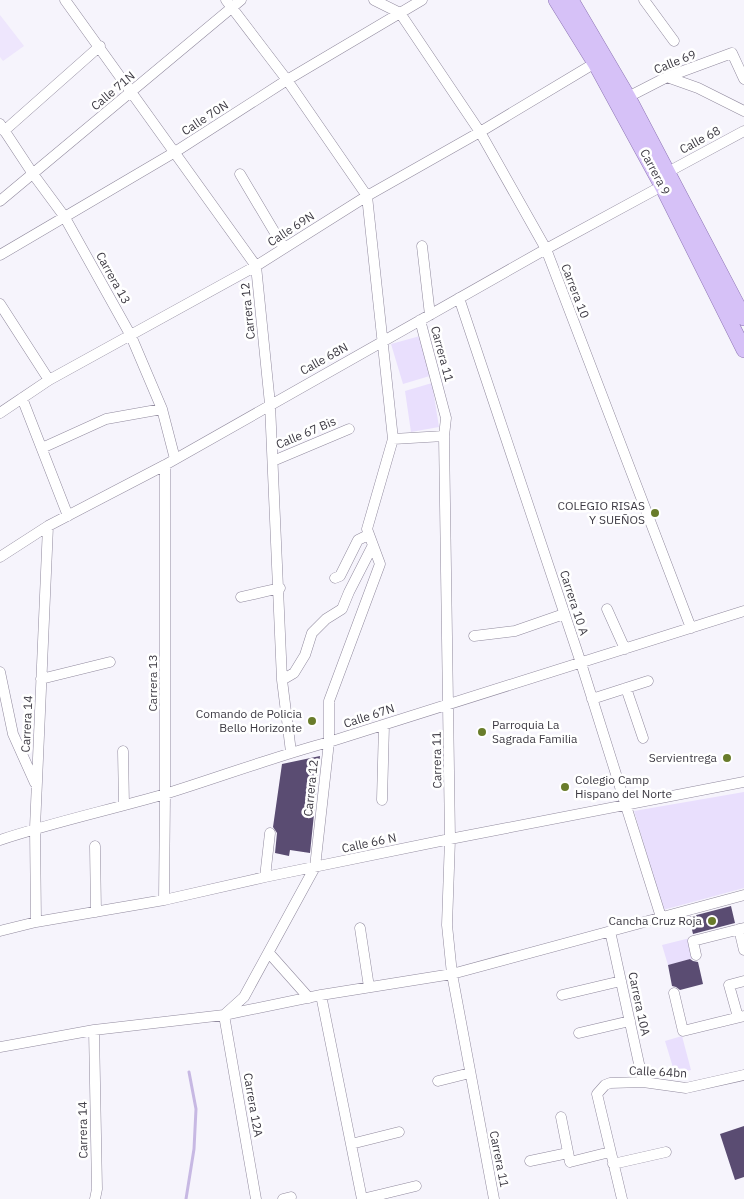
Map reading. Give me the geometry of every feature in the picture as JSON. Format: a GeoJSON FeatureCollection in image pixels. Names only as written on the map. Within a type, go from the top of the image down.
{"type":"FeatureCollection","features":[{"type":"Feature","properties":{"kind":"main road","name":"Carrera 9"},"geometry":{"type":"LineString","coordinates":[[556,0],[665,179],[744,318]]}},
{"type":"Feature","properties":{"kind":"main road","name":"Carrera 9"},"geometry":{"type":"LineString","coordinates":[[571,0],[628,97],[744,350]]}},
{"type":"Feature","properties":{"kind":"street","name":"Carrera 12"},"geometry":{"type":"LineString","coordinates":[[65,0],[100,46],[256,266],[270,404],[280,588],[282,680],[290,752]]}},
{"type":"Feature","properties":{"kind":"street","name":"Calle 71N"},"geometry":{"type":"LineString","coordinates":[[0,200],[132,91],[229,4],[241,0]]}},
{"type":"Feature","properties":{"kind":"street","name":"Carrera 10"},"geometry":{"type":"LineString","coordinates":[[374,0],[400,13],[480,132],[546,249],[690,628]]}},
{"type":"Feature","properties":{"kind":"street","name":"Calle 70N"},"geometry":{"type":"LineString","coordinates":[[0,254],[175,152],[287,80],[422,0]]}},
{"type":"Feature","properties":{"kind":"street"},"geometry":{"type":"LineString","coordinates":[[647,1],[674,41]]}},
{"type":"Feature","properties":{"kind":"street"},"geometry":{"type":"LineString","coordinates":[[229,4],[287,80],[367,196],[382,341]]}},
{"type":"Feature","properties":{"kind":"street"},"geometry":{"type":"LineString","coordinates":[[2,128],[100,46]]}},
{"type":"Feature","properties":{"kind":"street","name":"Calle 69"},"geometry":{"type":"LineString","coordinates":[[628,97],[666,77],[732,53],[744,79]]}},
{"type":"Feature","properties":{"kind":"street","name":"Calle 69N"},"geometry":{"type":"LineString","coordinates":[[0,413],[49,380],[256,266],[367,196],[480,132],[594,63]]}},
{"type":"Feature","properties":{"kind":"street"},"geometry":{"type":"LineString","coordinates":[[666,77],[698,88],[744,111]]}},
{"type":"Feature","properties":{"kind":"street","name":"Carrera 13"},"geometry":{"type":"LineString","coordinates":[[2,128],[64,216],[132,336],[162,409],[175,459]]}},
{"type":"Feature","properties":{"kind":"street","name":"Calle 68"},"geometry":{"type":"LineString","coordinates":[[665,179],[744,131]]}},
{"type":"Feature","properties":{"kind":"street"},"geometry":{"type":"LineString","coordinates":[[240,174],[284,248]]}},
{"type":"Feature","properties":{"kind":"street","name":"Calle 68N"},"geometry":{"type":"LineString","coordinates":[[0,557],[48,526],[175,459],[546,249],[665,179]]}},
{"type":"Feature","properties":{"kind":"street","name":"Carrera 11"},"geometry":{"type":"LineString","coordinates":[[422,246],[425,317],[446,418],[444,436],[450,838],[447,925],[452,974],[494,1199]]}},
{"type":"Feature","properties":{"kind":"street","name":"Carrera 10 A"},"geometry":{"type":"LineString","coordinates":[[459,298],[592,699],[660,917]]}},
{"type":"Feature","properties":{"kind":"street"},"geometry":{"type":"LineString","coordinates":[[0,304],[49,380]]}},
{"type":"Feature","properties":{"kind":"street","name":"Carrera 12"},"geometry":{"type":"LineString","coordinates":[[224,1015],[244,997],[315,867],[329,742],[329,701],[380,564],[372,547],[367,529],[393,439],[382,341]]}},
{"type":"Feature","properties":{"kind":"street"},"geometry":{"type":"LineString","coordinates":[[22,398],[68,516]]}},
{"type":"Feature","properties":{"kind":"street"},"geometry":{"type":"LineString","coordinates":[[42,448],[106,419],[162,409]]}},
{"type":"Feature","properties":{"kind":"street","name":"Calle 67 Bis"},"geometry":{"type":"LineString","coordinates":[[273,461],[349,428]]}},
{"type":"Feature","properties":{"kind":"street"},"geometry":{"type":"LineString","coordinates":[[393,439],[444,436]]}},
{"type":"Feature","properties":{"kind":"street","name":"Carrera 13"},"geometry":{"type":"LineString","coordinates":[[164,465],[166,794],[164,900]]}},
{"type":"Feature","properties":{"kind":"street","name":"Carrera 14"},"geometry":{"type":"LineString","coordinates":[[36,922],[36,786],[48,526]]}},
{"type":"Feature","properties":{"kind":"street"},"geometry":{"type":"LineString","coordinates":[[334,578],[340,576],[358,540],[368,535]]}},
{"type":"Feature","properties":{"kind":"street"},"geometry":{"type":"LineString","coordinates":[[282,680],[294,673],[305,655],[312,633],[318,626],[342,609],[372,547]]}},
{"type":"Feature","properties":{"kind":"street"},"geometry":{"type":"LineString","coordinates":[[241,597],[280,588]]}},
{"type":"Feature","properties":{"kind":"street"},"geometry":{"type":"LineString","coordinates":[[607,609],[625,648]]}},
{"type":"Feature","properties":{"kind":"street","name":"Calle 67N"},"geometry":{"type":"LineString","coordinates":[[0,840],[35,828],[166,794],[290,752],[329,742],[744,611]]}},
{"type":"Feature","properties":{"kind":"street"},"geometry":{"type":"LineString","coordinates":[[474,636],[515,631],[564,614]]}},
{"type":"Feature","properties":{"kind":"street"},"geometry":{"type":"LineString","coordinates":[[41,679],[110,662]]}},
{"type":"Feature","properties":{"kind":"street"},"geometry":{"type":"LineString","coordinates":[[0,672],[13,734],[36,786]]}},
{"type":"Feature","properties":{"kind":"street"},"geometry":{"type":"LineString","coordinates":[[592,699],[648,681]]}},
{"type":"Feature","properties":{"kind":"street"},"geometry":{"type":"LineString","coordinates":[[626,688],[643,738]]}},
{"type":"Feature","properties":{"kind":"street"},"geometry":{"type":"LineString","coordinates":[[382,800],[384,724]]}},
{"type":"Feature","properties":{"kind":"street"},"geometry":{"type":"LineString","coordinates":[[123,752],[124,805]]}},
{"type":"Feature","properties":{"kind":"street","name":"Calle 66 N"},"geometry":{"type":"LineString","coordinates":[[0,931],[36,922],[164,900],[450,838],[744,782]]}},
{"type":"Feature","properties":{"kind":"street"},"geometry":{"type":"LineString","coordinates":[[265,877],[270,833]]}},
{"type":"Feature","properties":{"kind":"street"},"geometry":{"type":"LineString","coordinates":[[95,846],[96,912]]}},
{"type":"Feature","properties":{"kind":"street"},"geometry":{"type":"LineString","coordinates":[[0,1047],[94,1030],[224,1015],[321,995],[452,974],[744,895]]}},
{"type":"Feature","properties":{"kind":"street"},"geometry":{"type":"LineString","coordinates":[[360,928],[370,987]]}},
{"type":"Feature","properties":{"kind":"street"},"geometry":{"type":"LineString","coordinates":[[696,955],[692,941],[741,929],[744,950]]}},
{"type":"Feature","properties":{"kind":"street","name":"Carrera 10A"},"geometry":{"type":"LineString","coordinates":[[610,931],[643,1082]]}},
{"type":"Feature","properties":{"kind":"street"},"geometry":{"type":"LineString","coordinates":[[269,953],[309,998]]}},
{"type":"Feature","properties":{"kind":"street"},"geometry":{"type":"LineString","coordinates":[[562,995],[621,981]]}},
{"type":"Feature","properties":{"kind":"street"},"geometry":{"type":"LineString","coordinates":[[674,993],[684,1031],[741,1017],[729,985],[744,981]]}},
{"type":"Feature","properties":{"kind":"street"},"geometry":{"type":"LineString","coordinates":[[321,995],[362,1199],[416,1186]]}},
{"type":"Feature","properties":{"kind":"street","name":"Carrera 12A"},"geometry":{"type":"LineString","coordinates":[[224,1015],[256,1199]]}},
{"type":"Feature","properties":{"kind":"street"},"geometry":{"type":"LineString","coordinates":[[579,1033],[630,1021]]}},
{"type":"Feature","properties":{"kind":"street","name":"Carrera 14"},"geometry":{"type":"LineString","coordinates":[[94,1030],[97,1189],[95,1199]]}},
{"type":"Feature","properties":{"kind":"street"},"geometry":{"type":"LineString","coordinates":[[438,1081],[470,1073]]}},
{"type":"Feature","properties":{"kind":"street","name":"Calle 64bn"},"geometry":{"type":"LineString","coordinates":[[610,1152],[597,1094],[601,1088],[610,1083],[643,1082],[686,1088],[744,1075]]}},
{"type":"Feature","properties":{"kind":"street"},"geometry":{"type":"LineString","coordinates":[[561,1117],[570,1162],[610,1152],[622,1199]]}},
{"type":"Feature","properties":{"kind":"street"},"geometry":{"type":"LineString","coordinates":[[351,1144],[399,1132]]}},
{"type":"Feature","properties":{"kind":"street"},"geometry":{"type":"LineString","coordinates":[[613,1164],[666,1152]]}},
{"type":"Feature","properties":{"kind":"street"},"geometry":{"type":"LineString","coordinates":[[530,1162],[568,1153]]}},
{"type":"Feature","properties":{"kind":"shaded area"},"geometry":{"type":"Polygon","coordinates":[[[0,15],[24,46],[3,61],[0,57],[0,15]]]}},
{"type":"Feature","properties":{"kind":"shaded area"},"geometry":{"type":"Polygon","coordinates":[[[420,336],[433,375],[403,384],[391,344],[420,336]]]}},
{"type":"Feature","properties":{"kind":"shaded area"},"geometry":{"type":"Polygon","coordinates":[[[432,383],[439,427],[411,432],[405,391],[432,383]]]}},
{"type":"Feature","properties":{"kind":"shaded area"},"geometry":{"type":"Polygon","coordinates":[[[744,792],[744,888],[663,910],[634,811],[744,792]]]}},
{"type":"Feature","properties":{"kind":"shaded area"},"geometry":{"type":"Polygon","coordinates":[[[690,938],[695,958],[668,965],[662,945],[690,938]]]}},
{"type":"Feature","properties":{"kind":"shaded area"},"geometry":{"type":"Polygon","coordinates":[[[682,1036],[691,1070],[675,1074],[665,1041],[682,1036]]]}},
{"type":"Feature","properties":{"kind":"building"},"geometry":{"type":"Polygon","coordinates":[[[320,756],[310,853],[290,850],[289,856],[275,853],[277,833],[273,827],[282,764],[320,756]]]}},
{"type":"Feature","properties":{"kind":"building","name":"Cancha Cruz Roja"},"geometry":{"type":"Polygon","coordinates":[[[731,906],[735,923],[693,934],[689,917],[731,906]]]}},
{"type":"Feature","properties":{"kind":"building"},"geometry":{"type":"Polygon","coordinates":[[[690,959],[698,962],[703,984],[680,990],[672,986],[668,965],[690,959]]]}},
{"type":"Feature","properties":{"kind":"building"},"geometry":{"type":"Polygon","coordinates":[[[744,1126],[744,1177],[735,1180],[720,1134],[744,1126]]]}},
{"type":"Feature","properties":{"kind":"waterway"},"geometry":{"type":"LineString","coordinates":[[186,1199],[194,1149],[196,1109],[189,1072]]}},
{"type":"Feature","properties":{"kind":"place","name":"COLEGIO RISAS Y SUEÑOS"},"geometry":{"type":"Point","coordinates":[655,513]}},
{"type":"Feature","properties":{"kind":"place","name":"Comando de Policia Bello Horizonte"},"geometry":{"type":"Point","coordinates":[312,721]}},
{"type":"Feature","properties":{"kind":"place","name":"Parroquia La Sagrada Familia"},"geometry":{"type":"Point","coordinates":[482,732]}},
{"type":"Feature","properties":{"kind":"place","name":"Servientrega"},"geometry":{"type":"Point","coordinates":[727,758]}},
{"type":"Feature","properties":{"kind":"place","name":"Colegio Camp Hispano del Norte"},"geometry":{"type":"Point","coordinates":[565,787]}},
{"type":"Feature","properties":{"kind":"place","name":"Cancha Cruz Roja"},"geometry":{"type":"Point","coordinates":[712,921]}}]}
